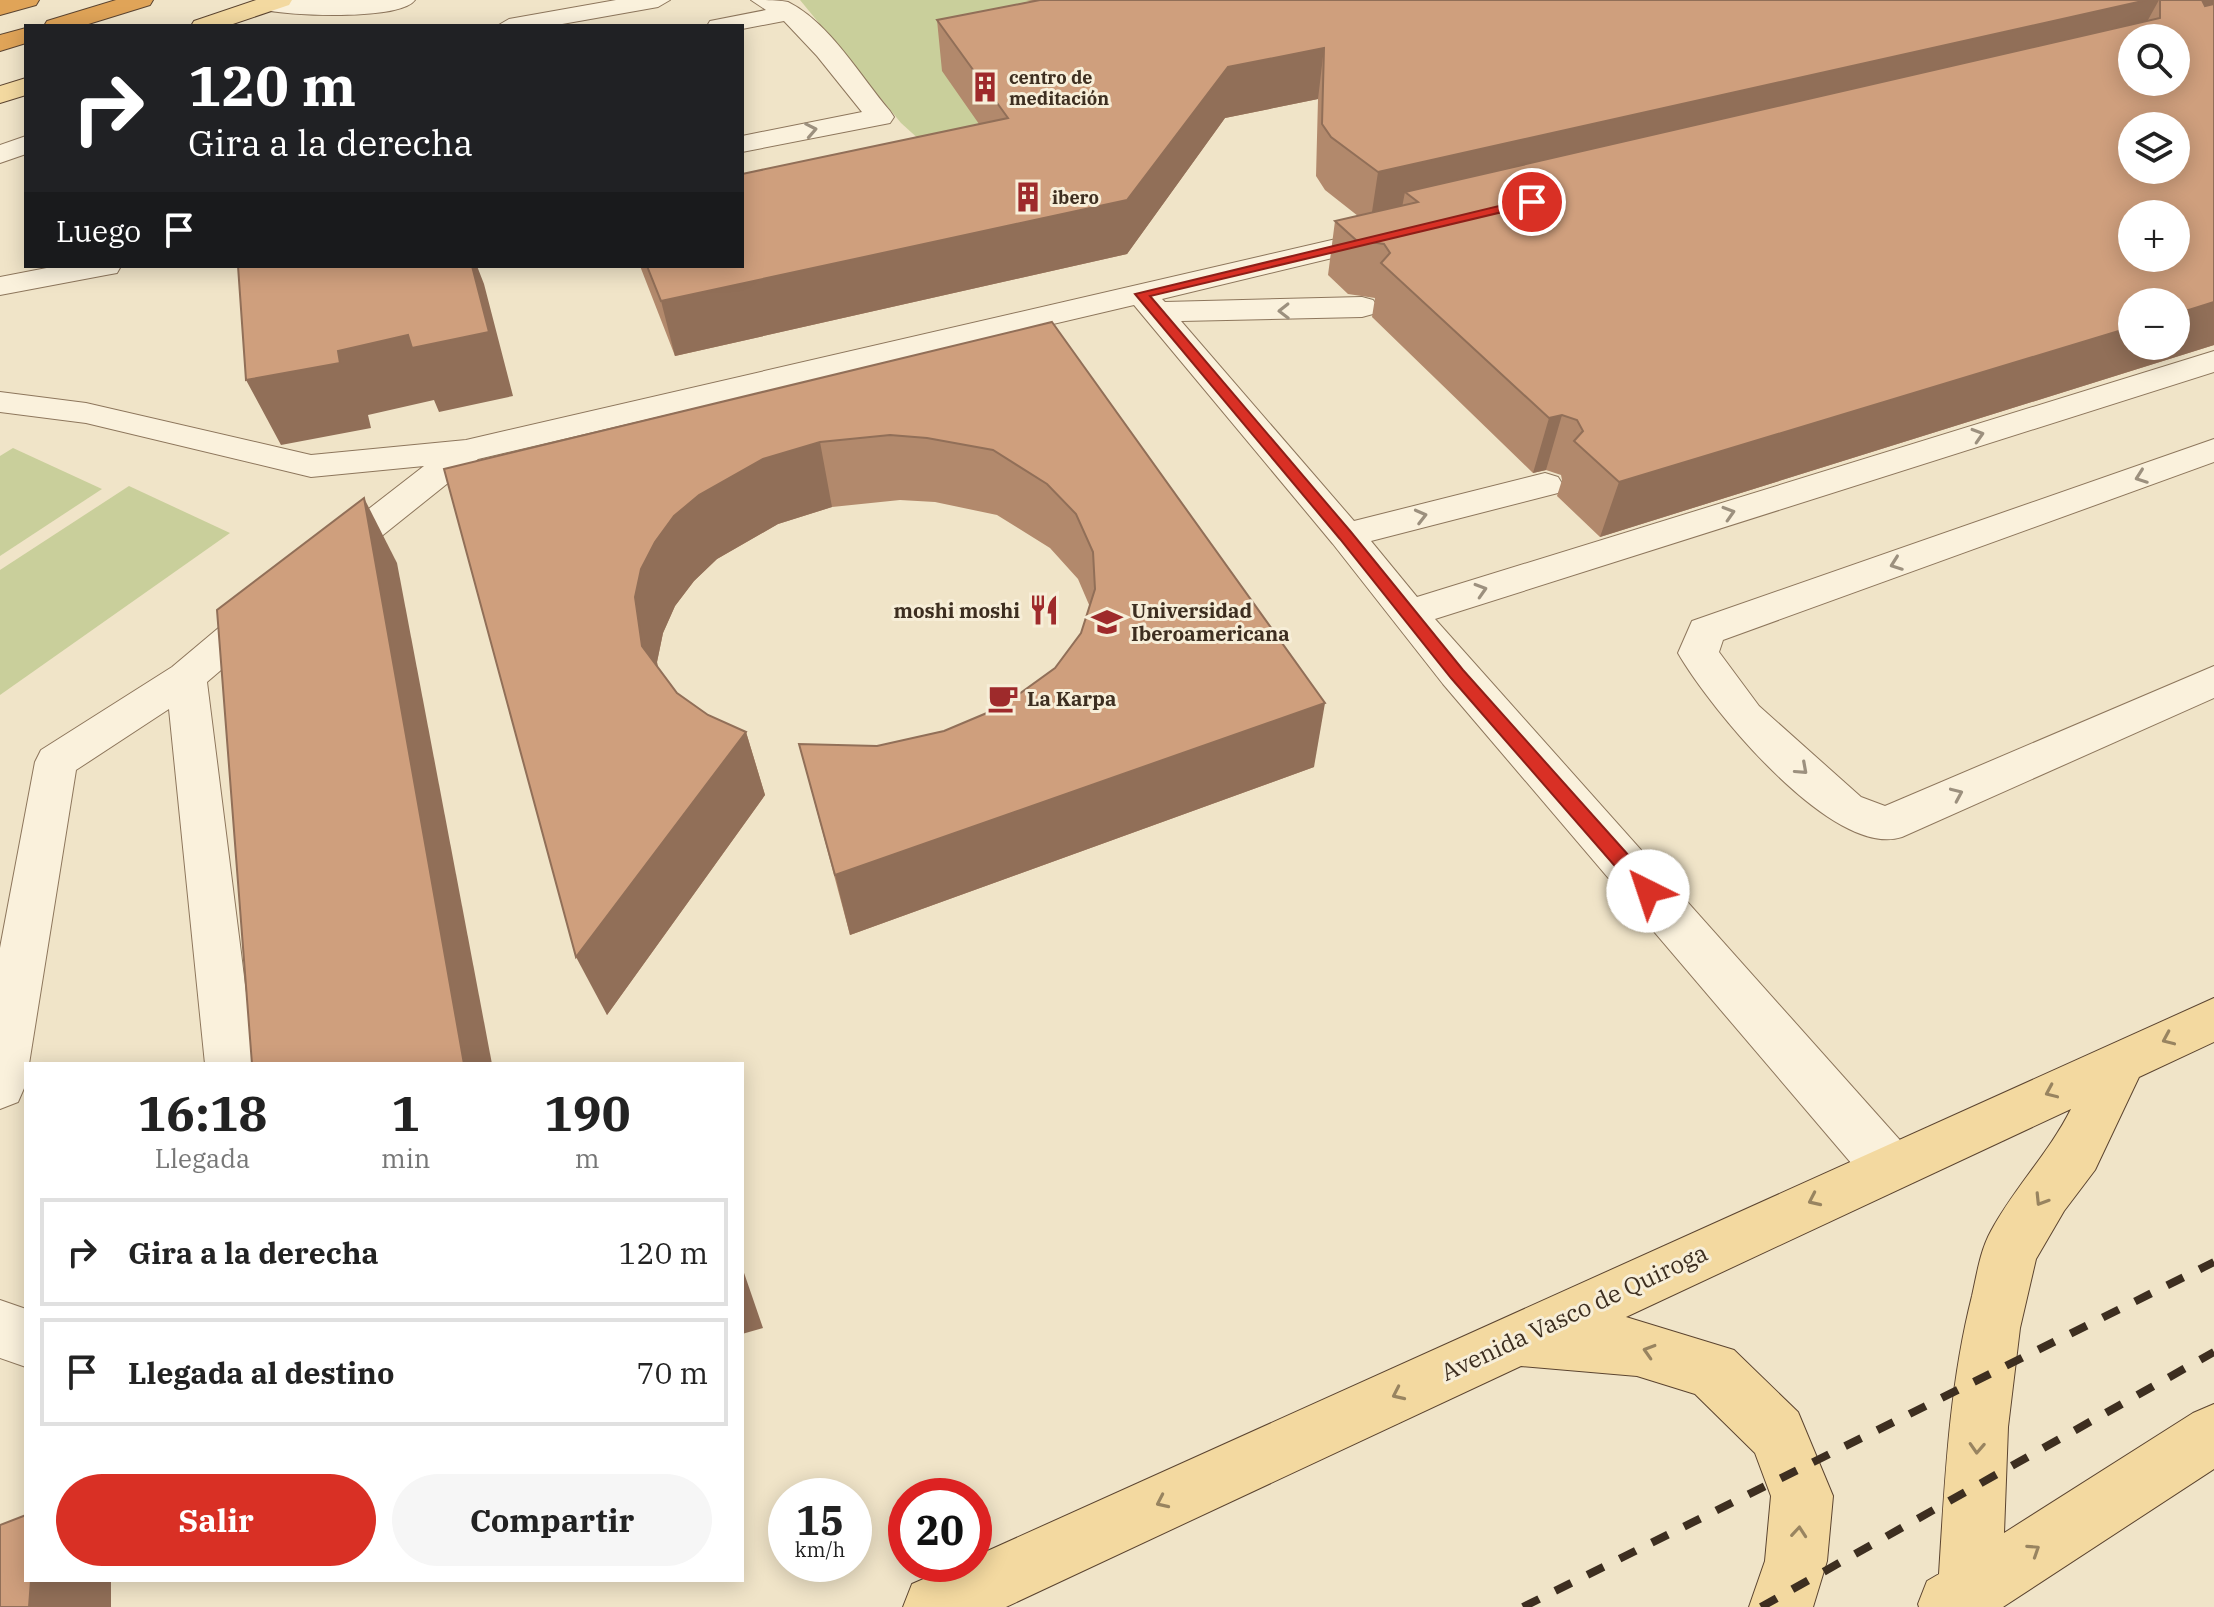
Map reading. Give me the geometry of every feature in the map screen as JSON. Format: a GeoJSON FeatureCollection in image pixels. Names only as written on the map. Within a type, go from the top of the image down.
{"type":"FeatureCollection","features":[{"type":"Feature","properties":{"kind":"highway"},"geometry":{"type":"LineString","coordinates":[[0,8],[27,0]]}},
{"type":"Feature","properties":{"kind":"highway"},"geometry":{"type":"LineString","coordinates":[[63,24],[141,0]]}},
{"type":"Feature","properties":{"kind":"highway"},"geometry":{"type":"LineString","coordinates":[[0,43],[24,36]]}},
{"type":"Feature","properties":{"kind":"main road"},"geometry":{"type":"LineString","coordinates":[[209,24],[274,2]]}},
{"type":"Feature","properties":{"kind":"main road"},"geometry":{"type":"LineString","coordinates":[[0,95],[24,87]]}},
{"type":"Feature","properties":{"kind":"main road","name":"Avenida Vasco de Quiroga"},"geometry":{"type":"LineString","coordinates":[[935,1607],[1888,1166],[2214,1019]]}},
{"type":"Feature","properties":{"kind":"main road"},"geometry":{"type":"LineString","coordinates":[[1965,1602],[1978,1427],[1992,1328],[2010,1251],[2045,1193],[2076,1153],[2122,1060]]}},
{"type":"Feature","properties":{"kind":"main road"},"geometry":{"type":"LineString","coordinates":[[1520,1338],[1637,1347],[1713,1371],[1777,1433],[1802,1496],[1796,1561],[1781,1607]]}},
{"type":"Feature","properties":{"kind":"main road"},"geometry":{"type":"LineString","coordinates":[[1965,1602],[2214,1434]]}},
{"type":"Feature","properties":{"kind":"lane"},"geometry":{"type":"LineString","coordinates":[[274,2],[327,10],[403,0]]}},
{"type":"Feature","properties":{"kind":"lane"},"geometry":{"type":"LineString","coordinates":[[520,24],[658,0]]}},
{"type":"Feature","properties":{"kind":"lane"},"geometry":{"type":"LineString","coordinates":[[744,144],[880,117],[789,13],[763,0]]}},
{"type":"Feature","properties":{"kind":"lane"},"geometry":{"type":"LineString","coordinates":[[730,24],[789,13]]}},
{"type":"Feature","properties":{"kind":"lane"},"geometry":{"type":"LineString","coordinates":[[0,157],[24,145]]}},
{"type":"Feature","properties":{"kind":"lane"},"geometry":{"type":"LineString","coordinates":[[0,157],[24,154]]}},
{"type":"Feature","properties":{"kind":"lane"},"geometry":{"type":"LineString","coordinates":[[0,402],[86,413],[311,466],[466,451],[1150,303],[1416,229]]}},
{"type":"Feature","properties":{"kind":"lane"},"geometry":{"type":"LineString","coordinates":[[0,286],[95,268]]}},
{"type":"Feature","properties":{"kind":"lane"},"geometry":{"type":"LineString","coordinates":[[1150,303],[1362,307]]}},
{"type":"Feature","properties":{"kind":"lane"},"geometry":{"type":"LineString","coordinates":[[1150,303],[1346,535],[1407,614],[1812,1083],[1888,1166]]}},
{"type":"Feature","properties":{"kind":"lane"},"geometry":{"type":"LineString","coordinates":[[1407,614],[2214,361]]}},
{"type":"Feature","properties":{"kind":"lane"},"geometry":{"type":"LineString","coordinates":[[2214,450],[1706,631],[1698,653],[1744,717],[1845,809],[1886,825],[2214,681]]}},
{"type":"Feature","properties":{"kind":"lane"},"geometry":{"type":"LineString","coordinates":[[0,1086],[56,762],[186,677],[466,451]]}},
{"type":"Feature","properties":{"kind":"lane"},"geometry":{"type":"LineString","coordinates":[[1346,535],[1545,485]]}},
{"type":"Feature","properties":{"kind":"lane"},"geometry":{"type":"LineString","coordinates":[[186,677],[230,1062]]}},
{"type":"Feature","properties":{"kind":"lane"},"geometry":{"type":"LineString","coordinates":[[0,1329],[24,1337]]}},
{"type":"Feature","properties":{"kind":"green space"},"geometry":{"type":"Polygon","coordinates":[[[800,0],[1151,0],[943,161],[901,123],[800,0]]]}},
{"type":"Feature","properties":{"kind":"green space"},"geometry":{"type":"Polygon","coordinates":[[[13,448],[102,489],[0,556],[0,456],[13,448]]]}},
{"type":"Feature","properties":{"kind":"green space"},"geometry":{"type":"Polygon","coordinates":[[[129,486],[230,533],[0,695],[0,570],[129,486]]]}},
{"type":"Feature","properties":{"kind":"building"},"geometry":{"type":"Polygon","coordinates":[[[1040,0],[2147,0],[1378,172],[1331,137],[1322,124],[1324,48],[1228,67],[1127,200],[661,301],[648,268],[744,268],[744,174],[1008,118],[937,20],[1040,0]]]}},
{"type":"Feature","properties":{"kind":"building"},"geometry":{"type":"Polygon","coordinates":[[[2160,0],[2202,0],[2205,6],[2214,4],[2214,302],[2190,310],[2190,288],[2118,288],[2118,331],[1619,482],[1574,441],[1583,431],[1577,420],[1562,415],[1549,418],[1381,263],[1390,253],[1384,244],[1356,240],[1335,221],[1418,202],[1405,192],[2118,28],[2118,96],[2190,96],[2190,24],[2134,24],[2160,18],[2160,0]]]}},
{"type":"Feature","properties":{"kind":"building"},"geometry":{"type":"Polygon","coordinates":[[[238,268],[473,268],[489,332],[412,348],[408,335],[338,351],[340,363],[246,380],[238,268]]]}},
{"type":"Feature","properties":{"kind":"building"},"geometry":{"type":"Polygon","coordinates":[[[1052,322],[1325,703],[835,875],[799,744],[877,746],[944,731],[1001,707],[1055,668],[1081,633],[1095,589],[1093,552],[1076,514],[1047,484],[993,450],[890,435],[820,442],[763,459],[699,495],[674,516],[641,569],[635,597],[642,646],[677,693],[708,715],[746,732],[576,957],[444,469],[1052,322]]]}},
{"type":"Feature","properties":{"kind":"building"},"geometry":{"type":"Polygon","coordinates":[[[364,498],[464,1062],[252,1062],[217,610],[364,498]]]}},
{"type":"Feature","properties":{"kind":"building"},"geometry":{"type":"Polygon","coordinates":[[[24,1516],[24,1582],[31,1582],[29,1607],[0,1607],[0,1525],[24,1516]]]}},
{"type":"Feature","properties":{"kind":"railway"},"geometry":{"type":"LineString","coordinates":[[1523,1607],[2214,1262]]}},
{"type":"Feature","properties":{"kind":"railway"},"geometry":{"type":"LineString","coordinates":[[1761,1607],[2214,1352]]}},
{"type":"Feature","properties":{"kind":"place","name":"centro de meditación"},"geometry":{"type":"Point","coordinates":[985,87]}},
{"type":"Feature","properties":{"kind":"place","name":"ibero"},"geometry":{"type":"Point","coordinates":[1028,197]}},
{"type":"Feature","properties":{"kind":"place","name":"moshi moshi"},"geometry":{"type":"Point","coordinates":[1044,610]}},
{"type":"Feature","properties":{"kind":"place","name":"Universidad Iberoamericana"},"geometry":{"type":"Point","coordinates":[1107,622]}},
{"type":"Feature","properties":{"kind":"place","name":"La Karpa"},"geometry":{"type":"Point","coordinates":[1003,698]}},
{"type":"Feature","properties":{"kind":"route"},"geometry":{"type":"LineString","coordinates":[[1532,202],[1141,294],[1346,535],[1457,674],[1648,891]]}}]}
